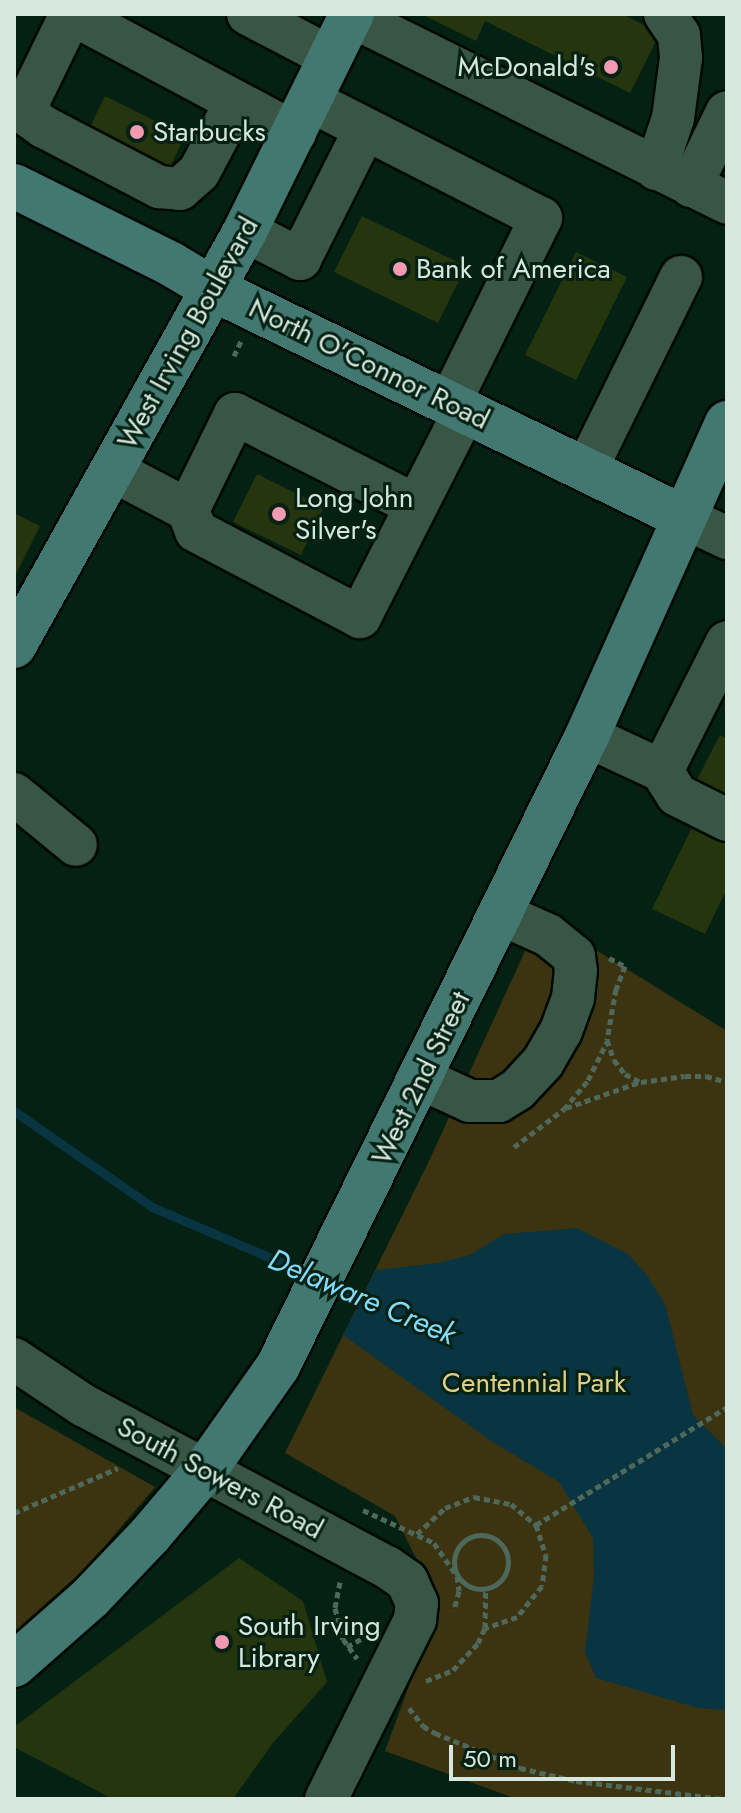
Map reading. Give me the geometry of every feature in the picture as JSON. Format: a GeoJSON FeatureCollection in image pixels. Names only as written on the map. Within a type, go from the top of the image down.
{"type":"FeatureCollection","features":[{"type":"Feature","properties":{"kind":"main road","name":"West Irving Boulevard"},"geometry":{"type":"LineString","coordinates":[[14,646],[245,231],[352,15]]}},
{"type":"Feature","properties":{"kind":"main road","name":"North O'Connor Road"},"geometry":{"type":"LineString","coordinates":[[14,186],[171,264],[213,289],[683,517]]}},
{"type":"Feature","properties":{"kind":"main road","name":"West 2nd Street"},"geometry":{"type":"LineString","coordinates":[[14,1665],[90,1598],[205,1470],[278,1366],[422,1079],[587,736],[727,423]]}},
{"type":"Feature","properties":{"kind":"street"},"geometry":{"type":"LineString","coordinates":[[112,470],[188,510],[196,531],[360,617],[415,505],[541,218],[365,129],[236,102],[72,14],[29,100],[30,117],[44,127],[159,187],[180,189],[199,172],[236,102]]}},
{"type":"Feature","properties":{"kind":"street"},"geometry":{"type":"LineString","coordinates":[[665,14],[679,35],[681,58],[673,118],[692,186]]}},
{"type":"Feature","properties":{"kind":"street"},"geometry":{"type":"LineString","coordinates":[[352,15],[692,186]]}},
{"type":"Feature","properties":{"kind":"street"},"geometry":{"type":"LineString","coordinates":[[261,17],[330,57]]}},
{"type":"Feature","properties":{"kind":"street"},"geometry":{"type":"LineString","coordinates":[[692,186],[727,112]]}},
{"type":"Feature","properties":{"kind":"street"},"geometry":{"type":"LineString","coordinates":[[245,231],[300,259],[365,129]]}},
{"type":"Feature","properties":{"kind":"street"},"geometry":{"type":"LineString","coordinates":[[587,468],[681,277]]}},
{"type":"Feature","properties":{"kind":"street"},"geometry":{"type":"LineString","coordinates":[[188,510],[235,414],[415,505]]}},
{"type":"Feature","properties":{"kind":"street","name":"North O'Connor Road"},"geometry":{"type":"LineString","coordinates":[[683,517],[727,538]]}},
{"type":"Feature","properties":{"kind":"street"},"geometry":{"type":"LineString","coordinates":[[662,771],[727,642]]}},
{"type":"Feature","properties":{"kind":"street"},"geometry":{"type":"LineString","coordinates":[[587,736],[662,771],[677,795],[727,820]]}},
{"type":"Feature","properties":{"kind":"street"},"geometry":{"type":"LineString","coordinates":[[18,805],[76,845]]}},
{"type":"Feature","properties":{"kind":"street"},"geometry":{"type":"LineString","coordinates":[[422,1079],[470,1101],[499,1101],[518,1089],[543,1062],[561,1031],[573,998],[574,956],[548,935],[501,914]]}},
{"type":"Feature","properties":{"kind":"street","name":"South Sowers Road"},"geometry":{"type":"LineString","coordinates":[[14,1359],[83,1405],[387,1567],[407,1581],[417,1603],[407,1642],[326,1799]]}},
{"type":"Feature","properties":{"kind":"path"},"geometry":{"type":"LineString","coordinates":[[514,1147],[564,1109],[588,1080],[607,1040],[616,989],[625,966],[600,954],[574,956]]}},
{"type":"Feature","properties":{"kind":"path"},"geometry":{"type":"LineString","coordinates":[[607,1040],[614,1060],[625,1074],[641,1082]]}},
{"type":"Feature","properties":{"kind":"path"},"geometry":{"type":"LineString","coordinates":[[564,1109],[641,1082],[685,1076],[706,1076],[727,1082]]}},
{"type":"Feature","properties":{"kind":"path"},"geometry":{"type":"LineString","coordinates":[[536,1525],[727,1407]]}},
{"type":"Feature","properties":{"kind":"path"},"geometry":{"type":"LineString","coordinates":[[14,1513],[118,1468]]}},
{"type":"Feature","properties":{"kind":"path"},"geometry":{"type":"LineString","coordinates":[[417,1534],[445,1508],[474,1497],[511,1504],[536,1525],[546,1555],[542,1586],[517,1617],[485,1628]]}},
{"type":"Feature","properties":{"kind":"path"},"geometry":{"type":"LineString","coordinates":[[476,1535],[494,1538],[506,1552],[508,1561],[502,1579],[486,1589],[466,1586],[454,1569],[460,1545],[476,1535]]}},
{"type":"Feature","properties":{"kind":"path"},"geometry":{"type":"LineString","coordinates":[[341,1577],[335,1608],[343,1639],[363,1665]]}},
{"type":"Feature","properties":{"kind":"path"},"geometry":{"type":"LineString","coordinates":[[413,1683],[453,1670],[466,1660],[485,1628],[486,1589]]}},
{"type":"Feature","properties":{"kind":"path"},"geometry":{"type":"LineString","coordinates":[[406,1696],[411,1713],[423,1726],[520,1768],[576,1781],[723,1799]]}},
{"type":"Feature","properties":{"kind":"green space","name":"Centennial Park"},"geometry":{"type":"Polygon","coordinates":[[[541,916],[727,1031],[727,1799],[517,1799],[385,1751],[439,1604],[395,1516],[285,1453],[429,1161],[541,916]]]}},
{"type":"Feature","properties":{"kind":"green space"},"geometry":{"type":"Polygon","coordinates":[[[14,1407],[155,1487],[87,1567],[14,1632],[14,1407]]]}},
{"type":"Feature","properties":{"kind":"water"},"geometry":{"type":"Polygon","coordinates":[[[577,1228],[628,1254],[646,1274],[665,1304],[693,1415],[727,1449],[727,1710],[698,1708],[596,1678],[585,1652],[594,1576],[593,1538],[559,1482],[491,1441],[343,1335],[376,1270],[438,1263],[470,1255],[504,1234],[577,1228]]]}},
{"type":"Feature","properties":{"kind":"building","name":"McDonald's"},"geometry":{"type":"Polygon","coordinates":[[[421,14],[622,14],[660,33],[630,93],[485,21],[476,41],[421,14]]]}},
{"type":"Feature","properties":{"kind":"building","name":"Starbucks"},"geometry":{"type":"Polygon","coordinates":[[[105,96],[185,136],[168,171],[89,129],[105,96]]]}},
{"type":"Feature","properties":{"kind":"building","name":"Bank of America"},"geometry":{"type":"Polygon","coordinates":[[[362,216],[466,266],[438,323],[334,272],[362,216]]]}},
{"type":"Feature","properties":{"kind":"building"},"geometry":{"type":"Polygon","coordinates":[[[576,252],[627,277],[576,380],[525,355],[576,252]]]}},
{"type":"Feature","properties":{"kind":"building","name":"Long John Silver's"},"geometry":{"type":"Polygon","coordinates":[[[257,474],[324,507],[301,555],[233,522],[257,474]]]}},
{"type":"Feature","properties":{"kind":"building"},"geometry":{"type":"Polygon","coordinates":[[[14,513],[40,526],[14,578],[14,513]]]}},
{"type":"Feature","properties":{"kind":"building"},"geometry":{"type":"Polygon","coordinates":[[[720,735],[727,739],[727,809],[691,791],[720,735]]]}},
{"type":"Feature","properties":{"kind":"building"},"geometry":{"type":"Polygon","coordinates":[[[696,819],[727,834],[727,889],[705,934],[652,909],[696,819]]]}},
{"type":"Feature","properties":{"kind":"building","name":"South Irving Library"},"geometry":{"type":"Polygon","coordinates":[[[239,1558],[303,1601],[327,1682],[273,1743],[233,1799],[113,1799],[14,1747],[14,1727],[239,1558]]]}},
{"type":"Feature","properties":{"kind":"waterway","name":"Delaware Creek"},"geometry":{"type":"LineString","coordinates":[[14,1111],[152,1207],[311,1275]]}},
{"type":"Feature","properties":{"kind":"waterway","name":"Delaware Creek"},"geometry":{"type":"LineString","coordinates":[[332,1284],[373,1301]]}},
{"type":"Feature","properties":{"kind":"place","name":"McDonald's"},"geometry":{"type":"Point","coordinates":[611,67]}},
{"type":"Feature","properties":{"kind":"place","name":"Starbucks"},"geometry":{"type":"Point","coordinates":[137,132]}},
{"type":"Feature","properties":{"kind":"place","name":"Bank of America"},"geometry":{"type":"Point","coordinates":[400,269]}},
{"type":"Feature","properties":{"kind":"place","name":"Long John Silver's"},"geometry":{"type":"Point","coordinates":[279,514]}},
{"type":"Feature","properties":{"kind":"place","name":"South Irving Library"},"geometry":{"type":"Point","coordinates":[222,1642]}}]}
